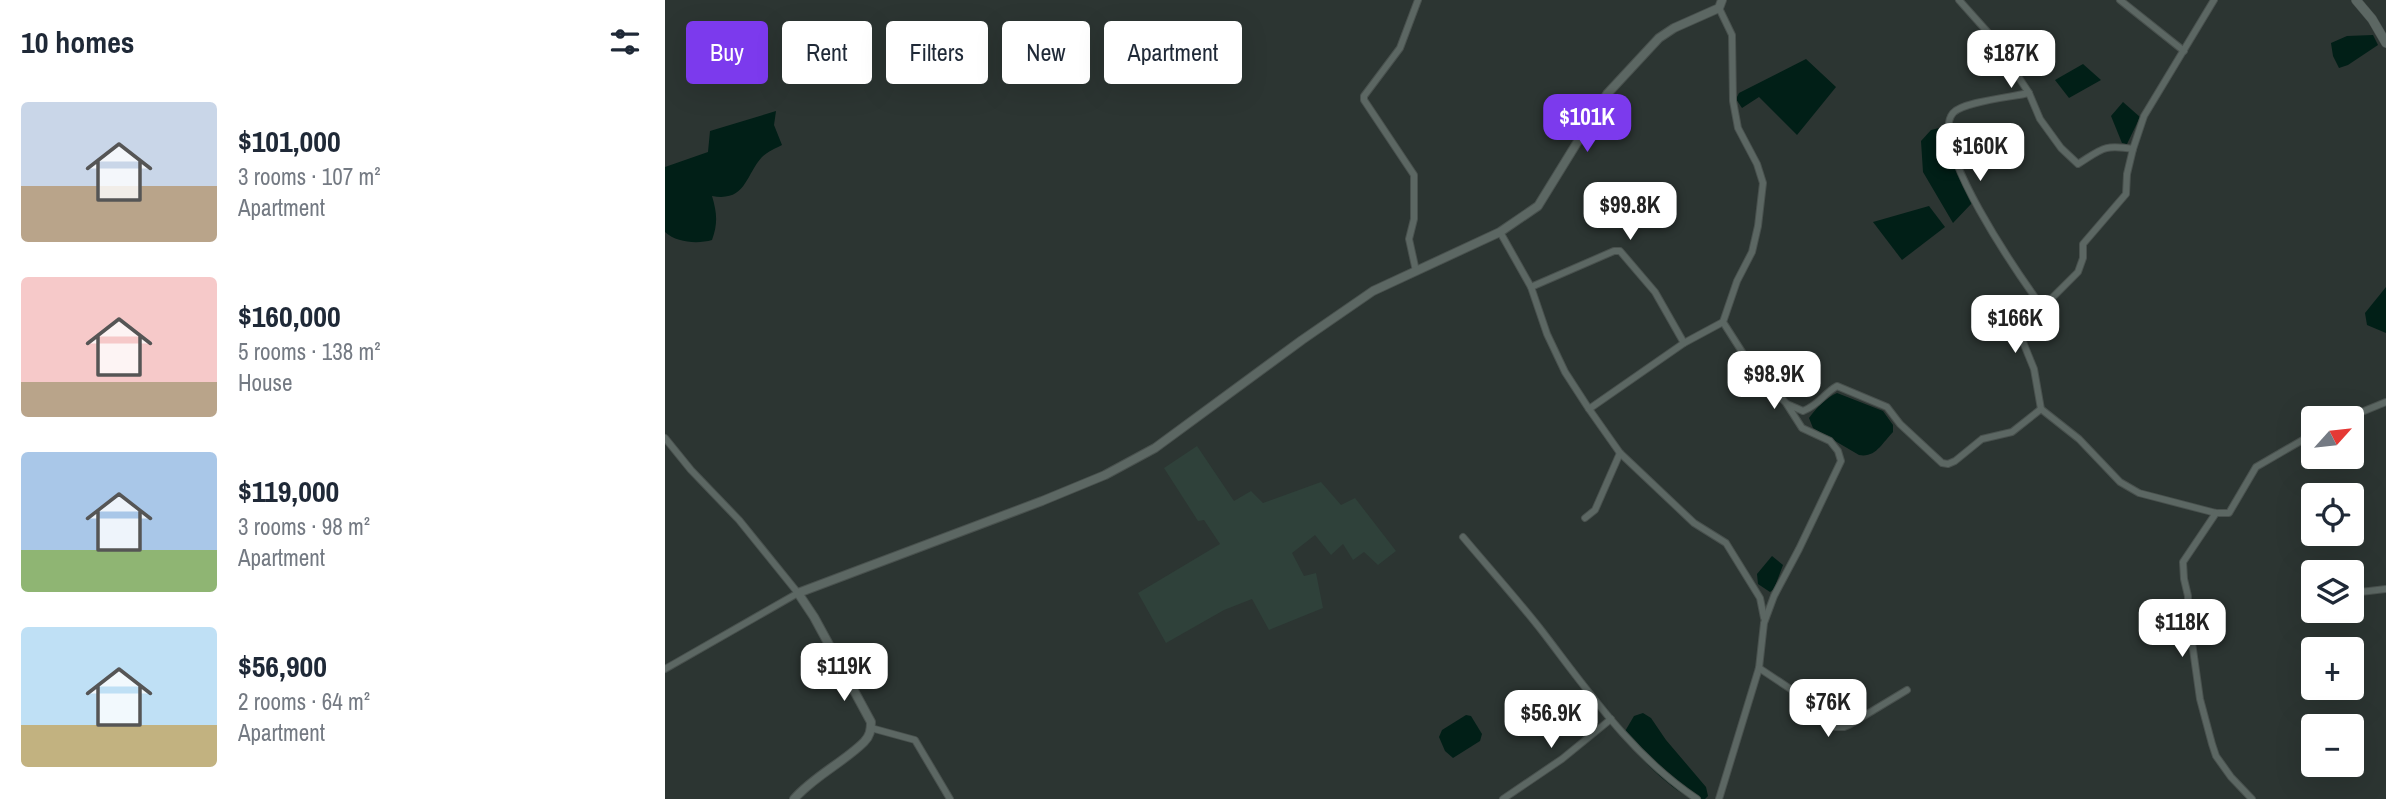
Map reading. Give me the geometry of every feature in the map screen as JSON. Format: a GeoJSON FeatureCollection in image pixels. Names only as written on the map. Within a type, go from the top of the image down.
{"type":"FeatureCollection","features":[{"type":"Feature","properties":{"kind":"main road"},"geometry":{"type":"LineString","coordinates":[[2356,0],[2372,19],[2386,43]]}},
{"type":"Feature","properties":{"kind":"street"},"geometry":{"type":"LineString","coordinates":[[1416,271],[1409,239],[1414,219],[1413,175],[1364,100],[1364,96],[1400,48],[1418,0]]}},
{"type":"Feature","properties":{"kind":"street"},"geometry":{"type":"LineString","coordinates":[[1960,0],[1991,37],[2029,93],[2040,120],[2061,148],[2078,164],[2104,147],[2133,149]]}},
{"type":"Feature","properties":{"kind":"street"},"geometry":{"type":"LineString","coordinates":[[2120,0],[2184,51]]}},
{"type":"Feature","properties":{"kind":"street"},"geometry":{"type":"LineString","coordinates":[[2214,0],[2144,116],[2127,174],[2126,194],[2083,244],[2083,258],[2078,272],[2022,328],[2023,342],[2034,369],[2041,409],[2079,439],[2120,481],[2139,494],[2216,513],[2229,513],[2256,467],[2301,441]]}},
{"type":"Feature","properties":{"kind":"street"},"geometry":{"type":"LineString","coordinates":[[665,669],[798,593],[1105,475],[1154,448],[1301,340],[1373,291],[1500,232],[1538,206],[1607,94],[1659,38],[1720,4],[1732,35],[1733,101],[1738,128],[1757,164],[1763,183],[1752,252],[1737,281],[1723,322],[1684,343],[1589,409]]}},
{"type":"Feature","properties":{"kind":"street"},"geometry":{"type":"LineString","coordinates":[[2029,93],[1963,105],[1952,114],[1947,126],[1950,143],[1968,190],[2018,274],[2042,307]]}},
{"type":"Feature","properties":{"kind":"street"},"geometry":{"type":"LineString","coordinates":[[1500,232],[1531,287],[1559,359],[1589,409],[1620,453],[1694,523],[1726,542],[1760,598],[1764,624]]}},
{"type":"Feature","properties":{"kind":"street"},"geometry":{"type":"LineString","coordinates":[[1531,287],[1614,251],[1620,251],[1655,292],[1684,343]]}},
{"type":"Feature","properties":{"kind":"street"},"geometry":{"type":"LineString","coordinates":[[1719,799],[1759,668],[1764,624],[1774,596],[1841,461],[1838,451],[1830,441],[1803,428],[1786,403],[1753,369],[1723,322]]}},
{"type":"Feature","properties":{"kind":"street"},"geometry":{"type":"LineString","coordinates":[[1786,403],[1803,411],[1816,406],[1828,391],[1837,386],[1847,388],[1887,407],[1915,439],[1942,463],[1948,464],[1982,439],[2012,432],[2041,409]]}},
{"type":"Feature","properties":{"kind":"street"},"geometry":{"type":"LineString","coordinates":[[2364,411],[2386,402]]}},
{"type":"Feature","properties":{"kind":"street"},"geometry":{"type":"LineString","coordinates":[[665,438],[698,478],[739,520],[798,593],[814,617],[871,722],[865,742],[829,768],[794,799]]}},
{"type":"Feature","properties":{"kind":"street"},"geometry":{"type":"LineString","coordinates":[[1585,518],[1595,510],[1620,453]]}},
{"type":"Feature","properties":{"kind":"street"},"geometry":{"type":"LineString","coordinates":[[2216,513],[2183,562],[2188,614],[2200,699],[2212,744],[2231,777],[2252,799]]}},
{"type":"Feature","properties":{"kind":"street"},"geometry":{"type":"LineString","coordinates":[[1462,537],[1537,624],[1611,719],[1649,760],[1697,799]]}},
{"type":"Feature","properties":{"kind":"street"},"geometry":{"type":"LineString","coordinates":[[2364,592],[2386,589]]}},
{"type":"Feature","properties":{"kind":"street"},"geometry":{"type":"LineString","coordinates":[[1759,668],[1792,690],[1839,728],[1849,725],[1907,690]]}},
{"type":"Feature","properties":{"kind":"street"},"geometry":{"type":"LineString","coordinates":[[1503,799],[1562,759],[1611,719]]}},
{"type":"Feature","properties":{"kind":"street"},"geometry":{"type":"LineString","coordinates":[[871,728],[915,740],[950,799]]}},
{"type":"Feature","properties":{"kind":"shaded area"},"geometry":{"type":"Polygon","coordinates":[[[2373,35],[2378,45],[2339,68],[2331,43],[2347,36],[2373,35]]]}},
{"type":"Feature","properties":{"kind":"shaded area"},"geometry":{"type":"Polygon","coordinates":[[[1806,59],[1836,87],[1797,135],[1759,97],[1742,108],[1736,99],[1739,93],[1806,59]]]}},
{"type":"Feature","properties":{"kind":"shaded area"},"geometry":{"type":"Polygon","coordinates":[[[2083,64],[2101,80],[2069,98],[2055,80],[2083,64]]]}},
{"type":"Feature","properties":{"kind":"shaded area"},"geometry":{"type":"Polygon","coordinates":[[[2123,102],[2140,117],[2127,144],[2122,143],[2111,116],[2123,102]]]}},
{"type":"Feature","properties":{"kind":"shaded area"},"geometry":{"type":"Polygon","coordinates":[[[776,111],[774,125],[782,145],[762,157],[738,191],[723,197],[712,196],[716,218],[712,240],[688,242],[665,232],[665,167],[708,152],[710,131],[776,111]]]}},
{"type":"Feature","properties":{"kind":"shaded area"},"geometry":{"type":"Polygon","coordinates":[[[1943,127],[1954,165],[1972,203],[1953,223],[1923,172],[1921,141],[1931,130],[1943,127]]]}},
{"type":"Feature","properties":{"kind":"shaded area"},"geometry":{"type":"Polygon","coordinates":[[[1929,206],[1945,227],[1902,260],[1873,222],[1929,206]]]}},
{"type":"Feature","properties":{"kind":"shaded area"},"geometry":{"type":"Polygon","coordinates":[[[2386,287],[2386,333],[2367,325],[2365,313],[2386,287]]]}},
{"type":"Feature","properties":{"kind":"shaded area"},"geometry":{"type":"Polygon","coordinates":[[[1837,393],[1883,411],[1893,425],[1893,432],[1874,452],[1859,455],[1813,428],[1809,418],[1822,403],[1837,393]]]}},
{"type":"Feature","properties":{"kind":"shaded area"},"geometry":{"type":"Polygon","coordinates":[[[1197,446],[1234,501],[1251,491],[1263,503],[1321,482],[1341,505],[1355,498],[1396,551],[1378,565],[1364,552],[1353,560],[1343,544],[1331,555],[1315,535],[1292,553],[1304,576],[1316,573],[1323,608],[1269,630],[1252,599],[1224,610],[1166,643],[1138,593],[1220,544],[1204,520],[1198,521],[1164,468],[1197,446]]]}},
{"type":"Feature","properties":{"kind":"shaded area"},"geometry":{"type":"Polygon","coordinates":[[[1772,556],[1783,565],[1774,589],[1770,592],[1758,584],[1757,574],[1772,556]]]}},
{"type":"Feature","properties":{"kind":"shaded area"},"geometry":{"type":"Polygon","coordinates":[[[1643,713],[1651,718],[1706,787],[1708,796],[1705,799],[1694,799],[1676,789],[1634,750],[1624,733],[1634,716],[1643,713]]]}},
{"type":"Feature","properties":{"kind":"shaded area"},"geometry":{"type":"Polygon","coordinates":[[[1466,715],[1471,716],[1482,734],[1480,741],[1453,758],[1445,751],[1439,737],[1442,730],[1466,715]]]}}]}
